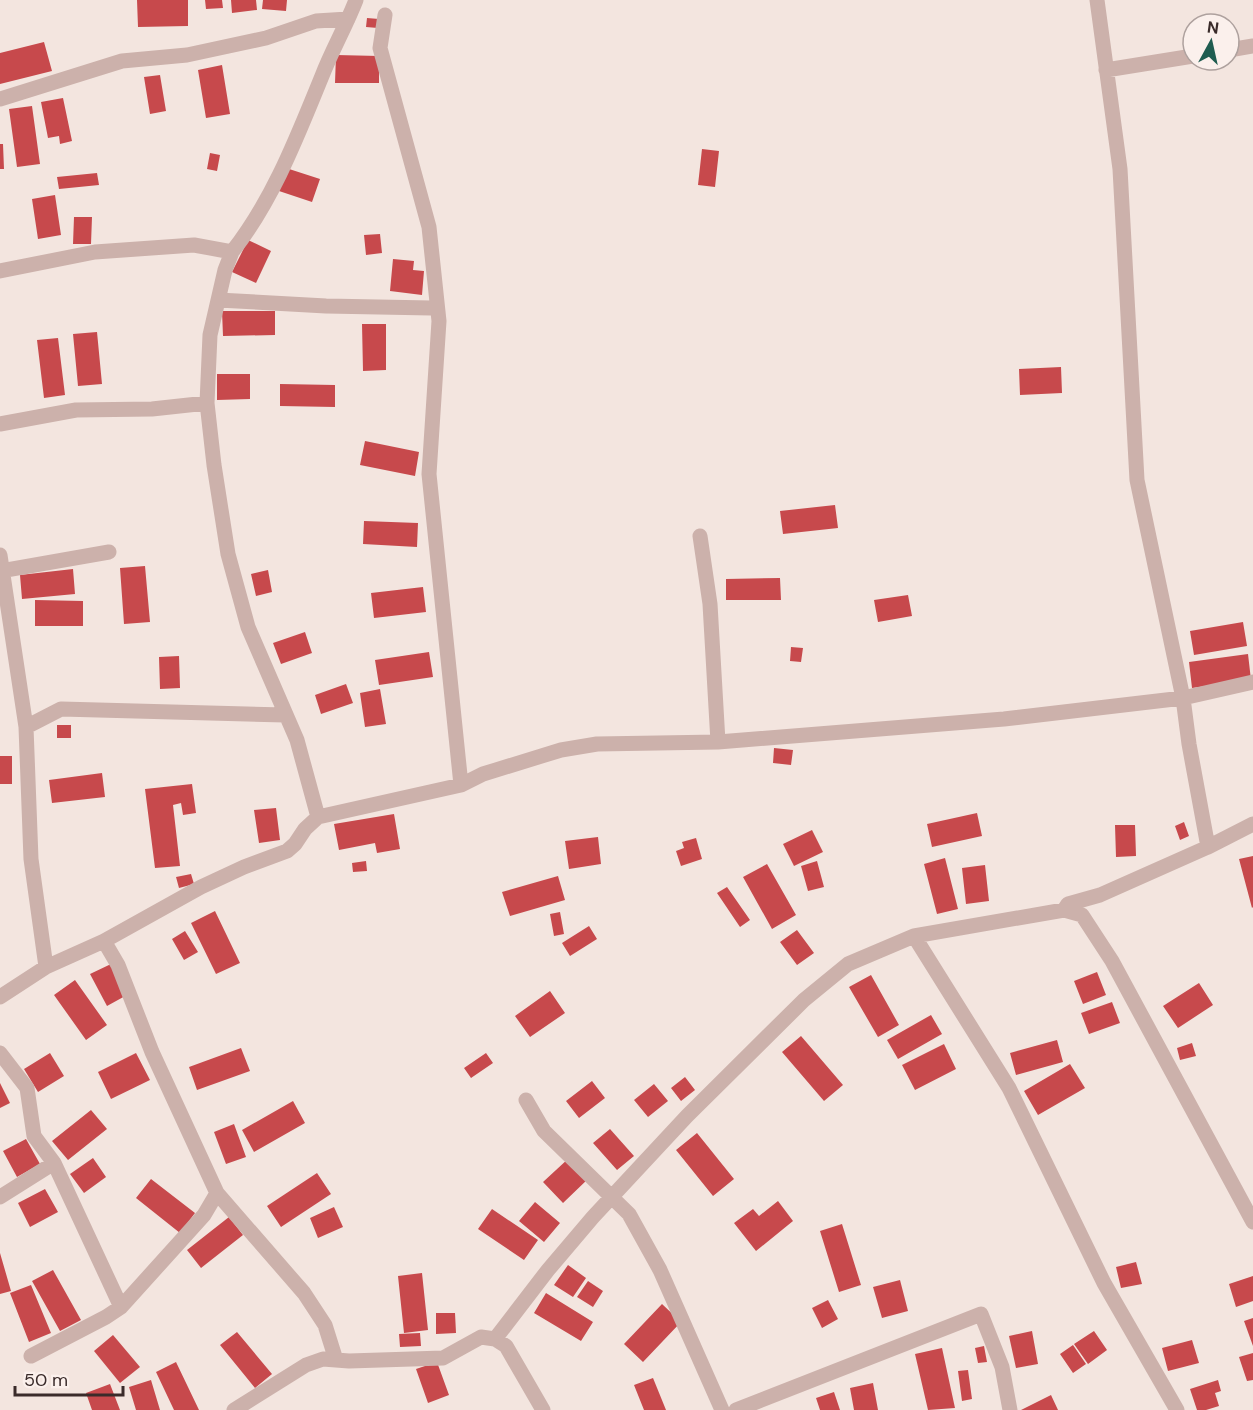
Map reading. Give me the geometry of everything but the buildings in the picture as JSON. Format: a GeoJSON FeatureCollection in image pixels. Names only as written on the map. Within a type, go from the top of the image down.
{"type":"FeatureCollection","features":[{"type":"Feature","properties":{"kind":"street"},"geometry":{"type":"LineString","coordinates":[[318,817],[297,740],[248,627],[228,554],[207,403],[210,335],[225,270],[232,252],[249,230],[288,158],[356,0]]}},
{"type":"Feature","properties":{"kind":"street"},"geometry":{"type":"LineString","coordinates":[[1097,0],[1120,169],[1137,480],[1182,698],[1208,848]]}},
{"type":"Feature","properties":{"kind":"street"},"geometry":{"type":"LineString","coordinates":[[385,15],[380,48],[429,227],[438,310],[429,474],[461,785]]}},
{"type":"Feature","properties":{"kind":"street"},"geometry":{"type":"LineString","coordinates":[[0,99],[122,61],[187,55],[266,38],[316,21],[348,19]]}},
{"type":"Feature","properties":{"kind":"street"},"geometry":{"type":"LineString","coordinates":[[1106,70],[1181,58]]}},
{"type":"Feature","properties":{"kind":"street"},"geometry":{"type":"LineString","coordinates":[[0,271],[95,252],[194,245],[232,252]]}},
{"type":"Feature","properties":{"kind":"street"},"geometry":{"type":"LineString","coordinates":[[218,300],[326,306],[431,308]]}},
{"type":"Feature","properties":{"kind":"street"},"geometry":{"type":"LineString","coordinates":[[0,424],[76,410],[152,409],[207,403]]}},
{"type":"Feature","properties":{"kind":"street"},"geometry":{"type":"LineString","coordinates":[[700,536],[710,604],[718,742]]}},
{"type":"Feature","properties":{"kind":"street"},"geometry":{"type":"LineString","coordinates":[[46,967],[31,859],[26,727],[1,565],[109,552]]}},
{"type":"Feature","properties":{"kind":"street"},"geometry":{"type":"LineString","coordinates":[[0,997],[46,967],[104,941],[201,887],[244,867],[287,851],[296,844],[305,828],[318,817],[461,785],[483,774],[561,750],[597,744],[718,742],[1004,719],[1182,698],[1253,682]]}},
{"type":"Feature","properties":{"kind":"street"},"geometry":{"type":"LineString","coordinates":[[26,727],[61,709],[285,715]]}},
{"type":"Feature","properties":{"kind":"street"},"geometry":{"type":"LineString","coordinates":[[1064,910],[1068,904],[1100,895],[1208,848],[1253,824]]}},
{"type":"Feature","properties":{"kind":"street"},"geometry":{"type":"LineString","coordinates":[[495,1339],[548,1270],[611,1197],[687,1116],[804,1000],[848,964],[914,936],[1064,910],[1082,915],[1112,961],[1253,1222]]}},
{"type":"Feature","properties":{"kind":"street"},"geometry":{"type":"LineString","coordinates":[[914,936],[1009,1088],[1104,1283],[1177,1410]]}},
{"type":"Feature","properties":{"kind":"street"},"geometry":{"type":"LineString","coordinates":[[104,941],[118,965],[152,1052],[217,1193],[314,1307],[325,1325],[336,1360]]}},
{"type":"Feature","properties":{"kind":"street"},"geometry":{"type":"LineString","coordinates":[[0,1053],[27,1088],[34,1136],[54,1163],[121,1307]]}},
{"type":"Feature","properties":{"kind":"street"},"geometry":{"type":"LineString","coordinates":[[526,1100],[544,1131],[629,1214],[660,1270],[722,1410]]}},
{"type":"Feature","properties":{"kind":"street"},"geometry":{"type":"LineString","coordinates":[[0,1197],[54,1163]]}},
{"type":"Feature","properties":{"kind":"street"},"geometry":{"type":"LineString","coordinates":[[30,1356],[121,1307],[204,1215],[217,1193]]}},
{"type":"Feature","properties":{"kind":"street"},"geometry":{"type":"LineString","coordinates":[[736,1410],[981,1314],[1002,1367],[1010,1410]]}},
{"type":"Feature","properties":{"kind":"street"},"geometry":{"type":"LineString","coordinates":[[234,1410],[306,1365],[323,1359],[443,1358],[481,1337],[495,1339],[506,1346],[543,1410]]}}]}
